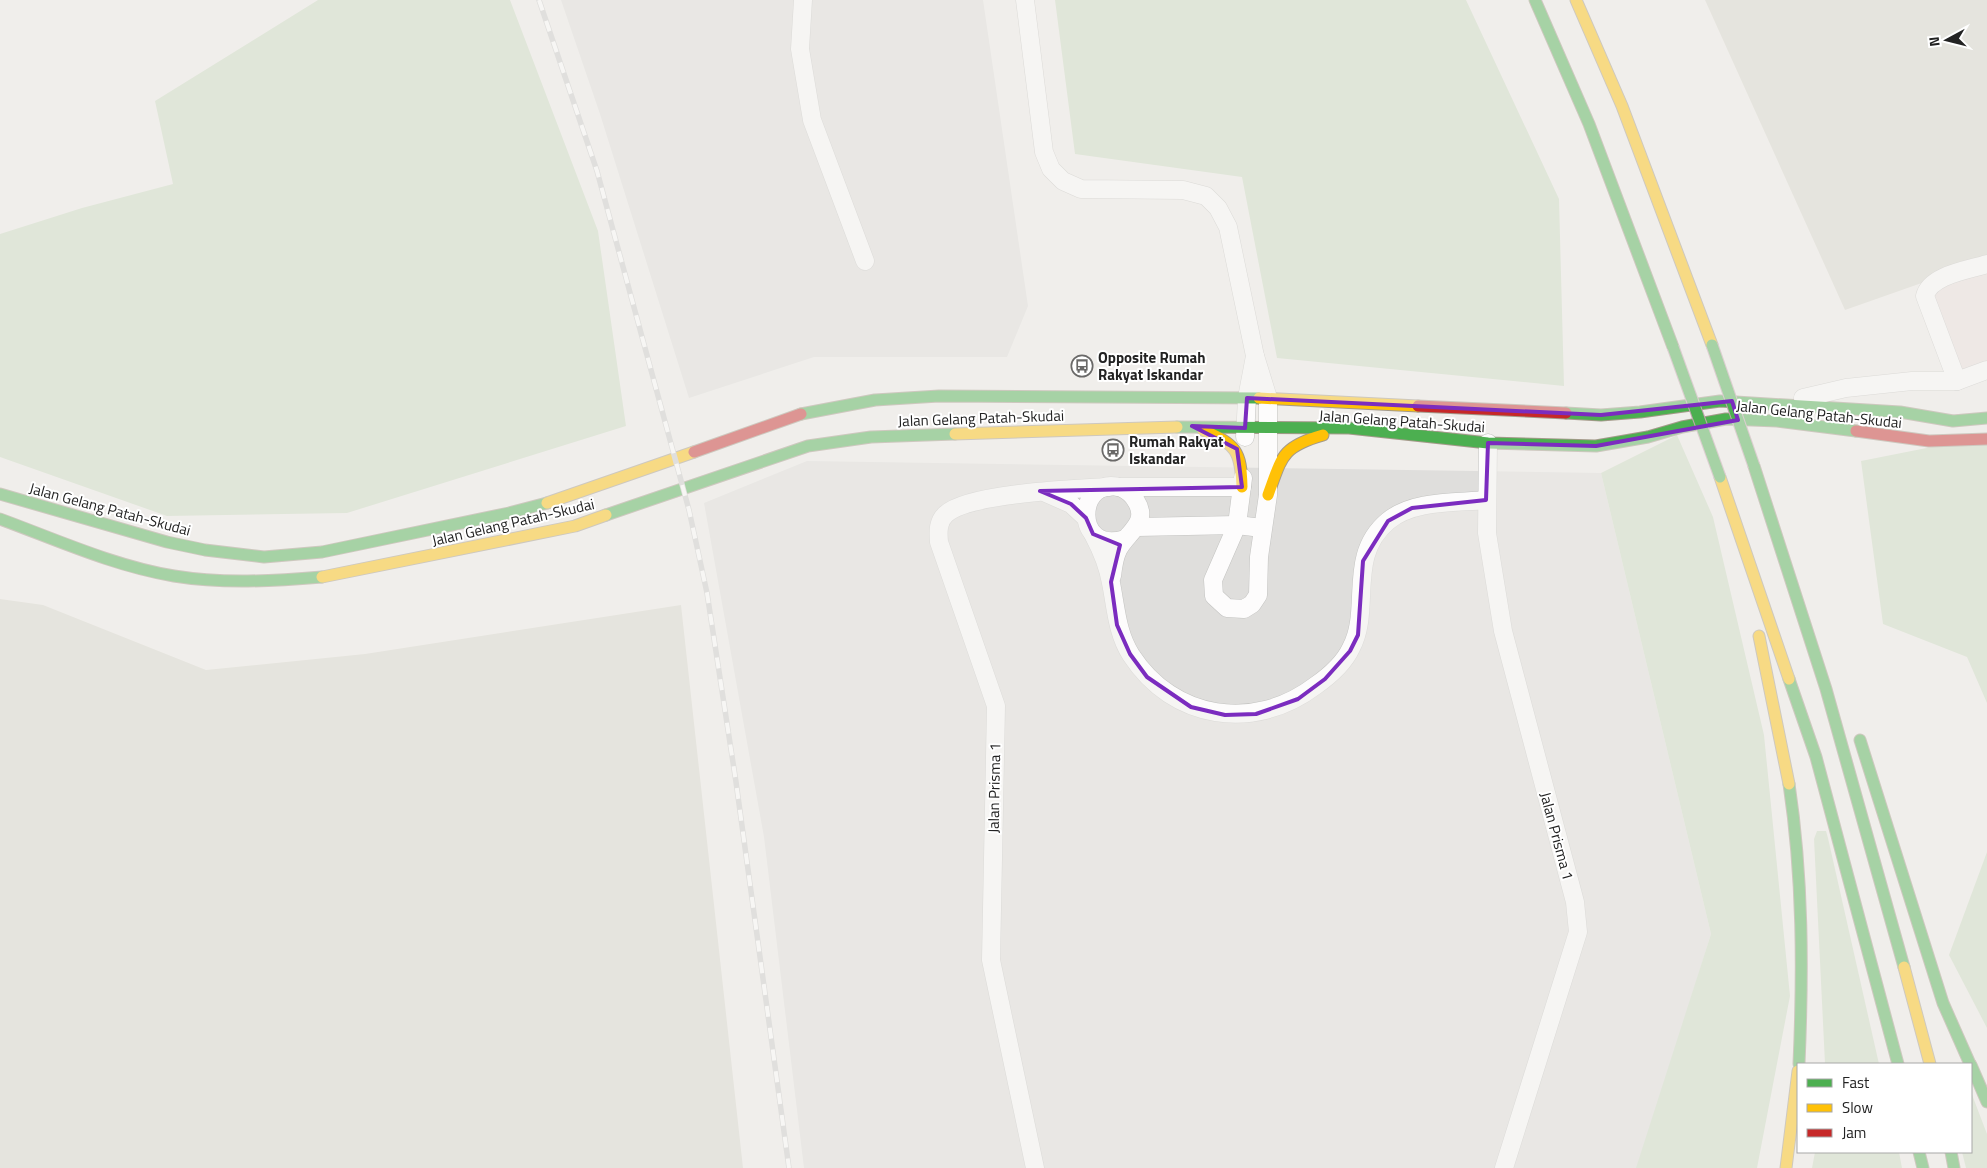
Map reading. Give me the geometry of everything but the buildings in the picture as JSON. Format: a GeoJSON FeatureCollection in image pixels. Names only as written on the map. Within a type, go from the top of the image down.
{"type":"FeatureCollection","features":[{"type":"Feature","properties":{"kind":"main road"},"geometry":{"type":"LineString","coordinates":[[1535,0],[1589,124],[1673,347],[1720,477],[1816,757],[1898,1063]]}},
{"type":"Feature","properties":{"kind":"main road"},"geometry":{"type":"LineString","coordinates":[[1576,0],[1622,106],[1712,344],[1786,557],[1841,739],[1930,1063]]}},
{"type":"Feature","properties":{"kind":"main road","name":"Jalan Gelang Patah-Skudai"},"geometry":{"type":"LineString","coordinates":[[0,494],[167,542],[205,550],[264,557],[322,552],[509,513],[570,496],[804,413],[875,400],[939,396],[1268,398],[1601,415],[1720,401],[1780,402],[1900,412],[1953,421],[1987,418]]}},
{"type":"Feature","properties":{"kind":"main road","name":"Jalan Gelang Patah-Skudai"},"geometry":{"type":"LineString","coordinates":[[0,519],[106,558],[153,571],[209,579],[289,580],[329,576],[575,526],[808,446],[871,438],[1192,426],[1268,429],[1349,428],[1488,442],[1596,446],[1648,437],[1682,427],[1726,419],[1777,421],[1929,441],[1987,440]]}},
{"type":"Feature","properties":{"kind":"main road"},"geometry":{"type":"LineString","coordinates":[[1192,426],[1227,441],[1237,449],[1242,458],[1242,487]]}},
{"type":"Feature","properties":{"kind":"main road"},"geometry":{"type":"LineString","coordinates":[[1268,495],[1283,455],[1288,448],[1306,440],[1349,428]]}},
{"type":"Feature","properties":{"kind":"main road"},"geometry":{"type":"LineString","coordinates":[[1786,557],[1806,585]]}},
{"type":"Feature","properties":{"kind":"main road"},"geometry":{"type":"LineString","coordinates":[[1750,565],[1752,600],[1786,763],[1796,840],[1801,909],[1802,995],[1799,1063]]}},
{"type":"Feature","properties":{"kind":"main road"},"geometry":{"type":"LineString","coordinates":[[1858,733],[1944,1003],[1970,1063]]}},
{"type":"Feature","properties":{"kind":"main road"},"geometry":{"type":"LineString","coordinates":[[1972,1067],[1987,1102]]}},
{"type":"Feature","properties":{"kind":"main road"},"geometry":{"type":"LineString","coordinates":[[1786,1168],[1797,1079]]}},
{"type":"Feature","properties":{"kind":"main road"},"geometry":{"type":"LineString","coordinates":[[1919,1153],[1923,1168]]}},
{"type":"Feature","properties":{"kind":"main road"},"geometry":{"type":"LineString","coordinates":[[1951,1153],[1954,1168]]}},
{"type":"Feature","properties":{"kind":"street"},"geometry":{"type":"LineString","coordinates":[[803,0],[800,49],[812,120],[865,261]]}},
{"type":"Feature","properties":{"kind":"street"},"geometry":{"type":"LineString","coordinates":[[1026,0],[1044,152],[1051,169],[1062,181],[1081,189],[1183,190],[1206,196],[1218,208],[1228,227],[1255,356],[1268,398],[1268,495],[1262,528],[1258,595],[1252,604],[1244,609],[1235,610],[1219,603],[1214,596],[1212,587],[1213,580],[1237,525],[1242,487],[1247,398],[1255,356]]}},
{"type":"Feature","properties":{"kind":"street"},"geometry":{"type":"LineString","coordinates":[[1957,381],[1924,296],[1929,286],[1936,281],[1987,264]]}},
{"type":"Feature","properties":{"kind":"street"},"geometry":{"type":"LineString","coordinates":[[1780,402],[1846,388],[1912,381],[1957,381],[1987,370]]}},
{"type":"Feature","properties":{"kind":"street","name":"Jalan Prisma 1"},"geometry":{"type":"LineString","coordinates":[[1488,442],[1487,533],[1503,631],[1575,902],[1578,932],[1504,1168]]}},
{"type":"Feature","properties":{"kind":"street"},"geometry":{"type":"LineString","coordinates":[[1111,582],[1114,559],[1140,519],[1137,502],[1126,490],[1113,487],[1093,494],[1088,502],[1089,526],[1105,559],[1111,582],[1117,626],[1130,654],[1147,677],[1169,695],[1192,706],[1225,715],[1256,714],[1298,699],[1325,679],[1350,651],[1358,635],[1363,561],[1373,540],[1388,521],[1412,508],[1486,500]]}},
{"type":"Feature","properties":{"kind":"street","name":"Jalan Prisma 1"},"geometry":{"type":"LineString","coordinates":[[1035,1168],[991,960],[996,706],[939,542],[938,531],[940,521],[947,513],[970,503],[1040,491],[1113,487],[1242,487]]}},
{"type":"Feature","properties":{"kind":"street"},"geometry":{"type":"LineString","coordinates":[[1040,491],[1070,504],[1089,526],[1108,542],[1131,533],[1237,525],[1262,528]]}},
{"type":"Feature","properties":{"kind":"highlighted area"},"geometry":{"type":"Polygon","coordinates":[[[1247,398],[1601,415],[1732,401],[1738,420],[1596,446],[1488,443],[1486,500],[1412,508],[1388,521],[1363,561],[1358,635],[1350,651],[1325,679],[1298,699],[1256,714],[1225,715],[1191,707],[1147,677],[1130,654],[1117,625],[1111,582],[1120,545],[1093,534],[1086,518],[1071,504],[1040,491],[1242,487],[1237,449],[1192,426],[1245,428],[1247,398]]]}},
{"type":"Feature","properties":{"kind":"shaded area"},"geometry":{"type":"Polygon","coordinates":[[[561,0],[983,0],[1028,306],[1007,357],[814,357],[689,398],[600,114],[561,0]]]}},
{"type":"Feature","properties":{"kind":"shaded area"},"geometry":{"type":"Polygon","coordinates":[[[1705,0],[1987,0],[1987,260],[1845,310],[1705,0]]]}},
{"type":"Feature","properties":{"kind":"shaded area"},"geometry":{"type":"Polygon","coordinates":[[[1987,269],[1987,376],[1970,382],[1922,307],[1934,289],[1987,269]]]}},
{"type":"Feature","properties":{"kind":"shaded area"},"geometry":{"type":"Polygon","coordinates":[[[807,461],[1601,473],[1711,934],[1638,1168],[804,1168],[764,837],[704,503],[807,461]]]}},
{"type":"Feature","properties":{"kind":"shaded area"},"geometry":{"type":"Polygon","coordinates":[[[0,599],[43,605],[206,670],[365,654],[681,605],[743,1168],[0,1168],[0,599]]]}},
{"type":"Feature","properties":{"kind":"green space"},"geometry":{"type":"Polygon","coordinates":[[[318,0],[510,0],[598,231],[626,426],[347,513],[167,516],[0,457],[0,234],[82,208],[173,184],[155,101],[318,0]]]}},
{"type":"Feature","properties":{"kind":"green space"},"geometry":{"type":"Polygon","coordinates":[[[1055,0],[1466,0],[1559,199],[1564,386],[1277,358],[1242,177],[1075,154],[1055,0]]]}},
{"type":"Feature","properties":{"kind":"green space"},"geometry":{"type":"Polygon","coordinates":[[[1677,435],[1713,517],[1764,735],[1790,996],[1757,1168],[1636,1168],[1711,934],[1601,473],[1677,435]]]}},
{"type":"Feature","properties":{"kind":"green space"},"geometry":{"type":"Polygon","coordinates":[[[1987,436],[1987,703],[1967,657],[1883,624],[1861,461],[1987,436]]]}},
{"type":"Feature","properties":{"kind":"green space"},"geometry":{"type":"Polygon","coordinates":[[[1817,831],[1826,831],[1879,1063],[1825,1063],[1814,839],[1817,831]]]}},
{"type":"Feature","properties":{"kind":"green space"},"geometry":{"type":"Polygon","coordinates":[[[1987,852],[1987,1028],[1949,955],[1987,852]]]}},
{"type":"Feature","properties":{"kind":"green space"},"geometry":{"type":"Polygon","coordinates":[[[1972,1095],[1987,1134],[1987,1168],[1966,1168],[1962,1153],[1972,1153],[1972,1095]]]}},
{"type":"Feature","properties":{"kind":"green space"},"geometry":{"type":"Polygon","coordinates":[[[1815,1153],[1899,1153],[1902,1168],[1812,1168],[1815,1153]]]}},
{"type":"Feature","properties":{"kind":"railway"},"geometry":{"type":"LineString","coordinates":[[539,0],[597,171],[689,510],[707,593],[736,782],[789,1168]]}},
{"type":"Feature","properties":{"kind":"traffic: fast"},"geometry":{"type":"LineString","coordinates":[[1535,0],[1589,124],[1673,347]]}},
{"type":"Feature","properties":{"kind":"traffic: fast"},"geometry":{"type":"LineString","coordinates":[[1712,345],[1754,466]]}},
{"type":"Feature","properties":{"kind":"traffic: fast"},"geometry":{"type":"LineString","coordinates":[[1673,347],[1720,477]]}},
{"type":"Feature","properties":{"kind":"traffic: fast"},"geometry":{"type":"LineString","coordinates":[[801,414],[875,400],[939,396],[1259,398]]}},
{"type":"Feature","properties":{"kind":"traffic: fast"},"geometry":{"type":"LineString","coordinates":[[1566,413],[1601,415],[1640,412],[1720,401],[1900,412],[1953,421],[1987,418]]}},
{"type":"Feature","properties":{"kind":"traffic: fast"},"geometry":{"type":"LineString","coordinates":[[1177,427],[1349,428],[1488,443],[1596,446],[1648,437],[1682,427],[1726,419],[1777,421],[1856,431]]}},
{"type":"Feature","properties":{"kind":"traffic: fast"},"geometry":{"type":"LineString","coordinates":[[606,515],[808,446],[871,437],[955,434]]}},
{"type":"Feature","properties":{"kind":"traffic: fast"},"geometry":{"type":"LineString","coordinates":[[1754,466],[1826,689],[1904,967]]}},
{"type":"Feature","properties":{"kind":"traffic: fast"},"geometry":{"type":"LineString","coordinates":[[0,494],[167,542],[205,550],[264,557],[322,552],[509,513],[547,503]]}},
{"type":"Feature","properties":{"kind":"traffic: fast"},"geometry":{"type":"LineString","coordinates":[[0,519],[108,559],[152,572],[174,576],[229,581],[267,581],[322,577]]}},
{"type":"Feature","properties":{"kind":"traffic: fast"},"geometry":{"type":"LineString","coordinates":[[1789,679],[1816,757],[1898,1063]]}},
{"type":"Feature","properties":{"kind":"traffic: fast"},"geometry":{"type":"LineString","coordinates":[[1860,740],[1943,1003],[1970,1063]]}},
{"type":"Feature","properties":{"kind":"traffic: fast"},"geometry":{"type":"LineString","coordinates":[[1789,784],[1794,819],[1801,924],[1799,1063]]}},
{"type":"Feature","properties":{"kind":"traffic: fast"},"geometry":{"type":"LineString","coordinates":[[1972,1067],[1987,1102]]}},
{"type":"Feature","properties":{"kind":"traffic: fast"},"geometry":{"type":"LineString","coordinates":[[1919,1153],[1923,1168]]}},
{"type":"Feature","properties":{"kind":"traffic: fast"},"geometry":{"type":"LineString","coordinates":[[1951,1153],[1954,1168]]}},
{"type":"Feature","properties":{"kind":"traffic: slow"},"geometry":{"type":"LineString","coordinates":[[1576,0],[1622,106],[1712,345]]}},
{"type":"Feature","properties":{"kind":"traffic: slow"},"geometry":{"type":"LineString","coordinates":[[1259,398],[1418,406]]}},
{"type":"Feature","properties":{"kind":"traffic: slow"},"geometry":{"type":"LineString","coordinates":[[955,434],[1177,427]]}},
{"type":"Feature","properties":{"kind":"traffic: slow"},"geometry":{"type":"LineString","coordinates":[[1203,430],[1223,440],[1234,450],[1240,465],[1242,487]]}},
{"type":"Feature","properties":{"kind":"traffic: slow"},"geometry":{"type":"LineString","coordinates":[[1268,495],[1280,462],[1285,455],[1299,444],[1323,435]]}},
{"type":"Feature","properties":{"kind":"traffic: slow"},"geometry":{"type":"LineString","coordinates":[[547,503],[694,452]]}},
{"type":"Feature","properties":{"kind":"traffic: slow"},"geometry":{"type":"LineString","coordinates":[[1720,477],[1789,679]]}},
{"type":"Feature","properties":{"kind":"traffic: slow"},"geometry":{"type":"LineString","coordinates":[[322,577],[575,526],[606,515]]}},
{"type":"Feature","properties":{"kind":"traffic: slow"},"geometry":{"type":"LineString","coordinates":[[1759,636],[1789,784]]}},
{"type":"Feature","properties":{"kind":"traffic: slow"},"geometry":{"type":"LineString","coordinates":[[1904,967],[1930,1063]]}},
{"type":"Feature","properties":{"kind":"traffic: slow"},"geometry":{"type":"LineString","coordinates":[[1786,1168],[1797,1079]]}},
{"type":"Feature","properties":{"kind":"traffic: jam"},"geometry":{"type":"LineString","coordinates":[[1418,406],[1566,413]]}},
{"type":"Feature","properties":{"kind":"traffic: jam"},"geometry":{"type":"LineString","coordinates":[[694,452],[801,414]]}},
{"type":"Feature","properties":{"kind":"traffic: jam"},"geometry":{"type":"LineString","coordinates":[[1856,431],[1929,441],[1987,439]]}},
{"type":"Feature","properties":{"kind":"place","name":"Opposite Rumah Rakyat Iskandar"},"geometry":{"type":"Point","coordinates":[1082,366]}},
{"type":"Feature","properties":{"kind":"place","name":"Rumah Rakyat Iskandar"},"geometry":{"type":"Point","coordinates":[1113,450]}}]}
